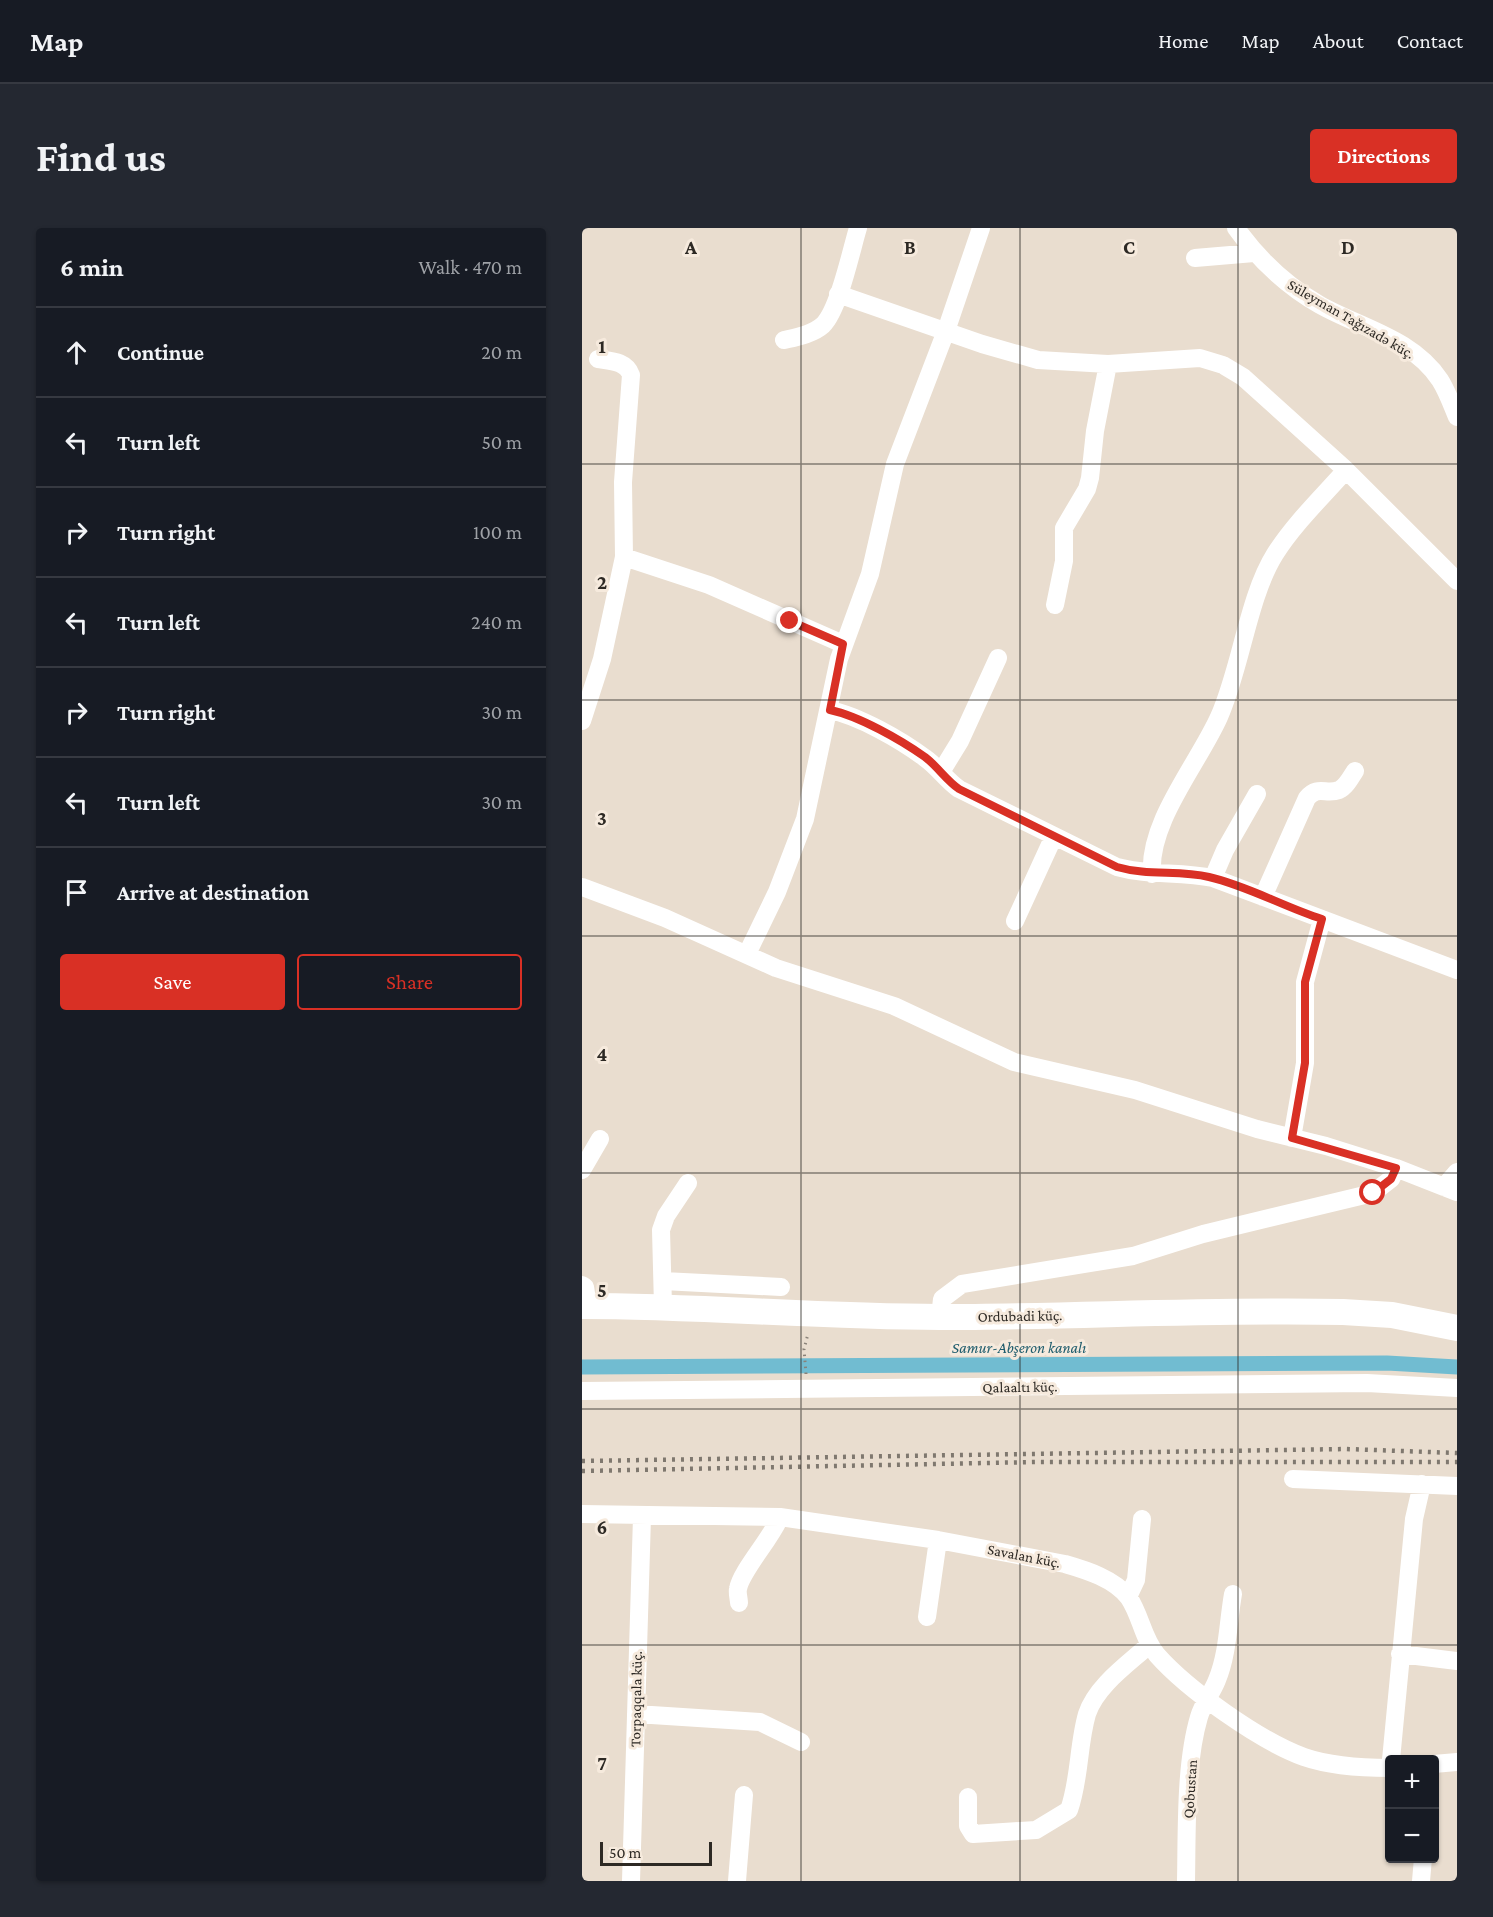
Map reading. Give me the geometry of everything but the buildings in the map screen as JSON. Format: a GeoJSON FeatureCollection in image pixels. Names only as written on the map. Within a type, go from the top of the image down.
{"type":"FeatureCollection","features":[{"type":"Feature","properties":{"kind":"street"},"geometry":{"type":"LineString","coordinates":[[784,340],[822,326],[838,294],[858,228]]}},
{"type":"Feature","properties":{"kind":"street"},"geometry":{"type":"LineString","coordinates":[[747,954],[777,891],[806,819],[843,644],[870,574],[895,464],[946,331],[981,228]]}},
{"type":"Feature","properties":{"kind":"street","name":"Süleyman Tağızadə küç."},"geometry":{"type":"LineString","coordinates":[[1236,228],[1254,253],[1297,291],[1322,306],[1395,340],[1417,355],[1440,380],[1457,417]]}},
{"type":"Feature","properties":{"kind":"street"},"geometry":{"type":"LineString","coordinates":[[1195,258],[1254,253]]}},
{"type":"Feature","properties":{"kind":"street"},"geometry":{"type":"LineString","coordinates":[[838,294],[1038,360],[1108,364],[1200,358],[1223,365],[1243,377],[1346,470],[1457,581]]}},
{"type":"Feature","properties":{"kind":"street"},"geometry":{"type":"LineString","coordinates":[[582,721],[602,659],[624,557],[623,482],[631,375],[628,368],[619,363],[598,359]]}},
{"type":"Feature","properties":{"kind":"street"},"geometry":{"type":"LineString","coordinates":[[1055,605],[1064,561],[1064,528],[1087,489],[1090,478],[1095,431],[1108,364]]}},
{"type":"Feature","properties":{"kind":"street"},"geometry":{"type":"LineString","coordinates":[[1152,874],[1154,846],[1166,816],[1219,717],[1264,577],[1286,539],[1346,470]]}},
{"type":"Feature","properties":{"kind":"street"},"geometry":{"type":"LineString","coordinates":[[624,557],[709,585],[843,644]]}},
{"type":"Feature","properties":{"kind":"street"},"geometry":{"type":"LineString","coordinates":[[940,772],[960,741],[999,658]]}},
{"type":"Feature","properties":{"kind":"street"},"geometry":{"type":"LineString","coordinates":[[830,710],[850,716],[924,757],[959,789],[1117,867],[1152,874],[1189,873],[1213,878],[1457,970]]}},
{"type":"Feature","properties":{"kind":"street"},"geometry":{"type":"LineString","coordinates":[[1263,897],[1307,798],[1313,792],[1321,789],[1336,792],[1343,788],[1355,771]]}},
{"type":"Feature","properties":{"kind":"street"},"geometry":{"type":"LineString","coordinates":[[1213,878],[1225,850],[1257,794]]}},
{"type":"Feature","properties":{"kind":"street"},"geometry":{"type":"LineString","coordinates":[[1016,921],[1054,836]]}},
{"type":"Feature","properties":{"kind":"street"},"geometry":{"type":"LineString","coordinates":[[582,887],[665,918],[803,977],[894,1006],[1014,1062],[1135,1090],[1396,1168],[1450,1190],[1457,1172]]}},
{"type":"Feature","properties":{"kind":"street"},"geometry":{"type":"LineString","coordinates":[[1292,1138],[1305,1063],[1305,982],[1322,919]]}},
{"type":"Feature","properties":{"kind":"street"},"geometry":{"type":"LineString","coordinates":[[582,1170],[600,1139]]}},
{"type":"Feature","properties":{"kind":"street"},"geometry":{"type":"LineString","coordinates":[[940,1317],[942,1299],[962,1284],[1133,1256],[1203,1234],[1373,1193],[1391,1179],[1396,1168]]}},
{"type":"Feature","properties":{"kind":"street"},"geometry":{"type":"LineString","coordinates":[[688,1183],[666,1216],[661,1230],[663,1294],[781,1287]]}},
{"type":"Feature","properties":{"kind":"street","name":"Ordubadi küç."},"geometry":{"type":"LineString","coordinates":[[584,1299],[663,1294],[826,1315],[940,1317],[1315,1311],[1392,1316],[1457,1328]]}},
{"type":"Feature","properties":{"kind":"street","name":"Qalaaltı küç."},"geometry":{"type":"LineString","coordinates":[[582,1391],[1367,1383],[1457,1388]]}},
{"type":"Feature","properties":{"kind":"street"},"geometry":{"type":"LineString","coordinates":[[1293,1479],[1457,1486]]}},
{"type":"Feature","properties":{"kind":"street"},"geometry":{"type":"LineString","coordinates":[[1391,1755],[1414,1519],[1422,1484]]}},
{"type":"Feature","properties":{"kind":"street","name":"Savalan küç."},"geometry":{"type":"LineString","coordinates":[[582,1514],[642,1517],[780,1517],[938,1540],[1065,1564],[1102,1578],[1128,1598],[1149,1645],[1176,1674],[1206,1698],[1273,1742],[1320,1761],[1385,1768]]}},
{"type":"Feature","properties":{"kind":"street","name":"Torpaqqala küç."},"geometry":{"type":"LineString","coordinates":[[631,1881],[642,1517]]}},
{"type":"Feature","properties":{"kind":"street"},"geometry":{"type":"LineString","coordinates":[[739,1603],[738,1588],[743,1577],[772,1536],[780,1517]]}},
{"type":"Feature","properties":{"kind":"street"},"geometry":{"type":"LineString","coordinates":[[1128,1598],[1136,1580],[1142,1519]]}},
{"type":"Feature","properties":{"kind":"street"},"geometry":{"type":"LineString","coordinates":[[927,1617],[938,1540]]}},
{"type":"Feature","properties":{"kind":"street","name":"Qobustan"},"geometry":{"type":"LineString","coordinates":[[1186,1881],[1188,1805],[1194,1740],[1206,1698],[1217,1681],[1233,1594]]}},
{"type":"Feature","properties":{"kind":"street"},"geometry":{"type":"LineString","coordinates":[[968,1797],[968,1826],[973,1834],[1036,1830],[1069,1810],[1075,1793],[1088,1713],[1111,1679],[1149,1645]]}},
{"type":"Feature","properties":{"kind":"street"},"geometry":{"type":"LineString","coordinates":[[1400,1654],[1457,1661]]}},
{"type":"Feature","properties":{"kind":"street"},"geometry":{"type":"LineString","coordinates":[[636,1714],[760,1722],[801,1742]]}},
{"type":"Feature","properties":{"kind":"street"},"geometry":{"type":"LineString","coordinates":[[1439,1764],[1457,1762]]}},
{"type":"Feature","properties":{"kind":"street"},"geometry":{"type":"LineString","coordinates":[[737,1881],[744,1795]]}},
{"type":"Feature","properties":{"kind":"street"},"geometry":{"type":"LineString","coordinates":[[1421,1881],[1423,1863]]}},
{"type":"Feature","properties":{"kind":"path"},"geometry":{"type":"LineString","coordinates":[[804,1349],[806,1389]]}},
{"type":"Feature","properties":{"kind":"waterway","name":"Samur-Abşeron kanalı"},"geometry":{"type":"LineString","coordinates":[[582,1367],[1387,1363],[1457,1367]]}},
{"type":"Feature","properties":{"kind":"railway"},"geometry":{"type":"LineString","coordinates":[[582,1461],[1346,1449],[1457,1453]]}},
{"type":"Feature","properties":{"kind":"railway"},"geometry":{"type":"LineString","coordinates":[[582,1471],[1036,1462],[1457,1462]]}},
{"type":"Feature","properties":{"kind":"route"},"geometry":{"type":"LineString","coordinates":[[790,621],[843,644],[830,710],[856,718],[924,757],[959,789],[1117,867],[1139,873],[1189,873],[1213,878],[1322,919],[1305,982],[1305,1063],[1292,1138],[1396,1168],[1391,1179],[1373,1193]]}}]}
